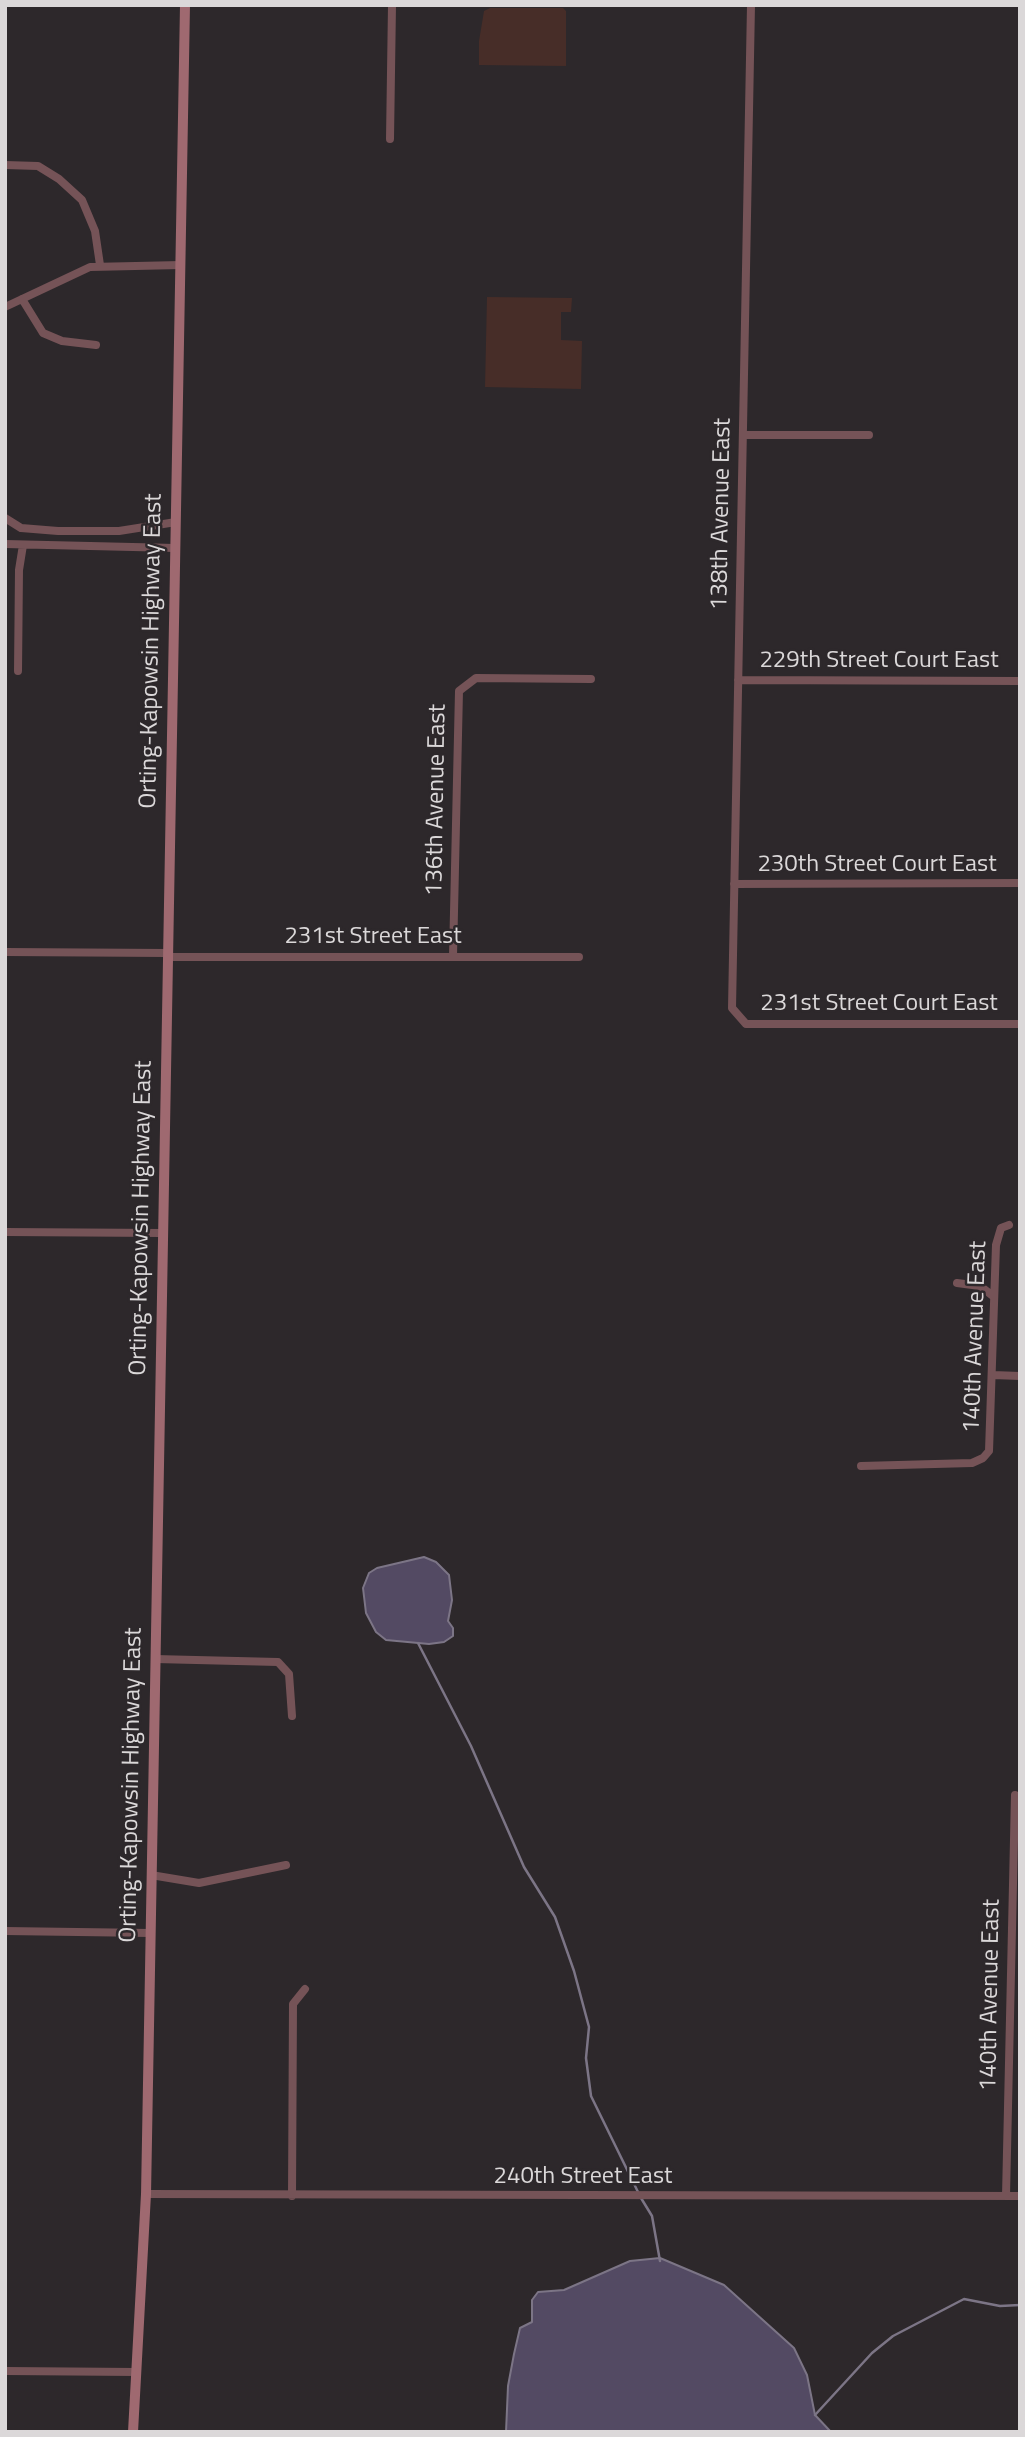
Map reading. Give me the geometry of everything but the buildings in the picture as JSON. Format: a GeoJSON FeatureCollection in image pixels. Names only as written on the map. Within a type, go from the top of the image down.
{"type":"FeatureCollection","features":[{"type":"Feature","properties":{"kind":"main road","name":"Orting-Kapowsin Highway East"},"geometry":{"type":"LineString","coordinates":[[133,2432],[146,2194],[185,5]]}},
{"type":"Feature","properties":{"kind":"street"},"geometry":{"type":"LineString","coordinates":[[390,139],[392,5]]}},
{"type":"Feature","properties":{"kind":"street","name":"138th Avenue East"},"geometry":{"type":"LineString","coordinates":[[739,1020],[732,1008],[731,999],[751,5]]}},
{"type":"Feature","properties":{"kind":"street"},"geometry":{"type":"LineString","coordinates":[[5,165],[38,166],[59,179],[82,200],[95,231],[100,265]]}},
{"type":"Feature","properties":{"kind":"street"},"geometry":{"type":"LineString","coordinates":[[5,307],[80,271],[100,265],[181,265]]}},
{"type":"Feature","properties":{"kind":"street"},"geometry":{"type":"LineString","coordinates":[[22,299],[43,333],[62,341],[96,345]]}},
{"type":"Feature","properties":{"kind":"street"},"geometry":{"type":"LineString","coordinates":[[743,435],[869,435]]}},
{"type":"Feature","properties":{"kind":"street"},"geometry":{"type":"LineString","coordinates":[[5,518],[21,528],[58,531],[119,531],[176,522]]}},
{"type":"Feature","properties":{"kind":"street"},"geometry":{"type":"LineString","coordinates":[[5,544],[175,548]]}},
{"type":"Feature","properties":{"kind":"street"},"geometry":{"type":"LineString","coordinates":[[18,671],[19,583],[23,545]]}},
{"type":"Feature","properties":{"kind":"street","name":"136th Avenue East"},"geometry":{"type":"LineString","coordinates":[[453,956],[457,698],[461,687],[476,678],[591,679]]}},
{"type":"Feature","properties":{"kind":"street","name":"229th Street Court East"},"geometry":{"type":"LineString","coordinates":[[738,680],[1020,681]]}},
{"type":"Feature","properties":{"kind":"street","name":"230th Street Court East"},"geometry":{"type":"LineString","coordinates":[[734,884],[1020,883]]}},
{"type":"Feature","properties":{"kind":"street","name":"231st Street East"},"geometry":{"type":"LineString","coordinates":[[5,952],[579,957]]}},
{"type":"Feature","properties":{"kind":"street","name":"231st Street Court East"},"geometry":{"type":"LineString","coordinates":[[739,1020],[746,1024],[1020,1024]]}},
{"type":"Feature","properties":{"kind":"street","name":"140th Avenue East"},"geometry":{"type":"LineString","coordinates":[[861,1466],[972,1463],[986,1455],[991,1445],[993,1296],[998,1238],[1001,1228],[1009,1225]]}},
{"type":"Feature","properties":{"kind":"street"},"geometry":{"type":"LineString","coordinates":[[5,1232],[162,1233]]}},
{"type":"Feature","properties":{"kind":"street"},"geometry":{"type":"LineString","coordinates":[[957,1283],[980,1286],[993,1296]]}},
{"type":"Feature","properties":{"kind":"street"},"geometry":{"type":"LineString","coordinates":[[993,1375],[1020,1376]]}},
{"type":"Feature","properties":{"kind":"street"},"geometry":{"type":"LineString","coordinates":[[155,1659],[278,1662],[289,1674],[292,1716]]}},
{"type":"Feature","properties":{"kind":"street","name":"140th Avenue East"},"geometry":{"type":"LineString","coordinates":[[1006,2196],[1015,1795]]}},
{"type":"Feature","properties":{"kind":"street"},"geometry":{"type":"LineString","coordinates":[[151,1875],[199,1882],[259,1868],[286,1866]]}},
{"type":"Feature","properties":{"kind":"street"},"geometry":{"type":"LineString","coordinates":[[5,1931],[150,1933]]}},
{"type":"Feature","properties":{"kind":"street"},"geometry":{"type":"LineString","coordinates":[[292,2196],[293,2004],[304,1989]]}},
{"type":"Feature","properties":{"kind":"street","name":"240th Street East"},"geometry":{"type":"LineString","coordinates":[[146,2194],[1020,2196]]}},
{"type":"Feature","properties":{"kind":"street"},"geometry":{"type":"LineString","coordinates":[[5,2371],[136,2372]]}},
{"type":"Feature","properties":{"kind":"shaded area"},"geometry":{"type":"Polygon","coordinates":[[[490,8],[563,8],[566,11],[566,66],[479,65],[479,41],[484,11],[490,8]]]}},
{"type":"Feature","properties":{"kind":"shaded area"},"geometry":{"type":"Polygon","coordinates":[[[487,297],[572,298],[571,312],[561,312],[561,340],[582,341],[581,389],[485,387],[487,297]]]}},
{"type":"Feature","properties":{"kind":"shaded area"},"geometry":{"type":"Polygon","coordinates":[[[424,1557],[436,1562],[449,1575],[452,1600],[448,1621],[453,1628],[453,1636],[444,1642],[429,1644],[386,1640],[376,1632],[366,1613],[363,1588],[369,1573],[377,1568],[424,1557]]]}},
{"type":"Feature","properties":{"kind":"shaded area"},"geometry":{"type":"Polygon","coordinates":[[[660,2258],[724,2285],[794,2348],[807,2375],[815,2415],[831,2432],[506,2432],[508,2386],[514,2354],[520,2328],[532,2322],[532,2300],[538,2292],[564,2290],[630,2261],[660,2258]]]}},
{"type":"Feature","properties":{"kind":"waterway"},"geometry":{"type":"LineString","coordinates":[[418,1643],[471,1746],[524,1867],[555,1917],[574,1971],[589,2027],[586,2058],[591,2096],[638,2192]]}},
{"type":"Feature","properties":{"kind":"waterway"},"geometry":{"type":"LineString","coordinates":[[641,2198],[652,2216],[660,2261]]}},
{"type":"Feature","properties":{"kind":"waterway"},"geometry":{"type":"LineString","coordinates":[[815,2415],[872,2353],[893,2336],[964,2299],[1000,2306],[1020,2305]]}}]}
